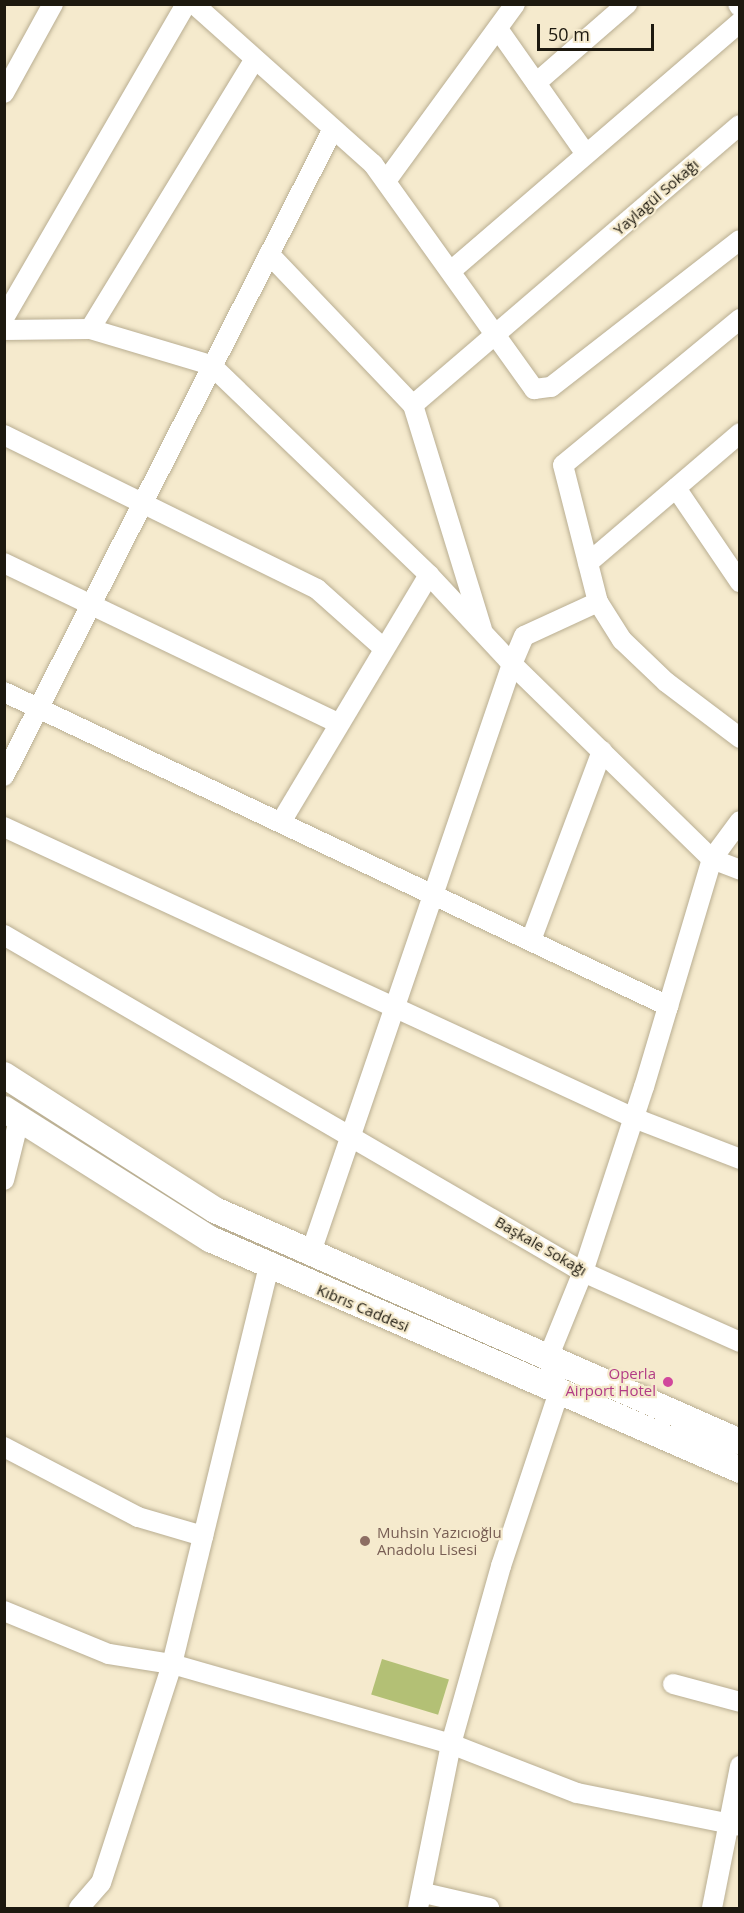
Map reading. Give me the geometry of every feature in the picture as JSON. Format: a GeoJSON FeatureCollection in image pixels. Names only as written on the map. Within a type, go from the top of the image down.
{"type":"FeatureCollection","features":[{"type":"Feature","properties":{"kind":"main road"},"geometry":{"type":"LineString","coordinates":[[4,1075],[196,1199],[740,1442]]}},
{"type":"Feature","properties":{"kind":"main road","name":"Kıbrıs Caddesi"},"geometry":{"type":"LineString","coordinates":[[12,1115],[177,1220],[269,1267],[740,1470]]}},
{"type":"Feature","properties":{"kind":"street"},"geometry":{"type":"LineString","coordinates":[[4,93],[53,4]]}},
{"type":"Feature","properties":{"kind":"street"},"geometry":{"type":"LineString","coordinates":[[4,318],[186,4]]}},
{"type":"Feature","properties":{"kind":"street"},"geometry":{"type":"LineString","coordinates":[[194,4],[386,181],[499,334],[534,389],[551,387],[740,240]]}},
{"type":"Feature","properties":{"kind":"street"},"geometry":{"type":"LineString","coordinates":[[386,181],[515,4]]}},
{"type":"Feature","properties":{"kind":"street"},"geometry":{"type":"LineString","coordinates":[[536,83],[627,4]]}},
{"type":"Feature","properties":{"kind":"street"},"geometry":{"type":"LineString","coordinates":[[452,270],[740,21]]}},
{"type":"Feature","properties":{"kind":"street"},"geometry":{"type":"LineString","coordinates":[[498,29],[585,153]]}},
{"type":"Feature","properties":{"kind":"street"},"geometry":{"type":"LineString","coordinates":[[90,329],[254,60]]}},
{"type":"Feature","properties":{"kind":"street","name":"Yaylagül Sokağı"},"geometry":{"type":"LineString","coordinates":[[413,405],[499,334],[740,125]]}},
{"type":"Feature","properties":{"kind":"street"},"geometry":{"type":"LineString","coordinates":[[4,776],[332,131]]}},
{"type":"Feature","properties":{"kind":"street"},"geometry":{"type":"LineString","coordinates":[[268,254],[413,405],[484,634]]}},
{"type":"Feature","properties":{"kind":"street"},"geometry":{"type":"LineString","coordinates":[[740,319],[562,465],[598,602],[622,639],[666,682],[740,738]]}},
{"type":"Feature","properties":{"kind":"street"},"geometry":{"type":"LineString","coordinates":[[4,330],[90,329],[211,365],[429,575],[512,664],[712,859],[740,870]]}},
{"type":"Feature","properties":{"kind":"street"},"geometry":{"type":"LineString","coordinates":[[588,563],[740,433]]}},
{"type":"Feature","properties":{"kind":"street"},"geometry":{"type":"LineString","coordinates":[[4,435],[317,589],[382,647]]}},
{"type":"Feature","properties":{"kind":"street"},"geometry":{"type":"LineString","coordinates":[[676,488],[740,582]]}},
{"type":"Feature","properties":{"kind":"street"},"geometry":{"type":"LineString","coordinates":[[4,563],[338,723]]}},
{"type":"Feature","properties":{"kind":"street"},"geometry":{"type":"LineString","coordinates":[[281,822],[382,647],[429,575]]}},
{"type":"Feature","properties":{"kind":"street"},"geometry":{"type":"LineString","coordinates":[[311,1252],[341,1177],[350,1135],[512,664],[524,636],[598,602]]}},
{"type":"Feature","properties":{"kind":"street"},"geometry":{"type":"LineString","coordinates":[[4,692],[434,892],[668,1006]]}},
{"type":"Feature","properties":{"kind":"street"},"geometry":{"type":"LineString","coordinates":[[531,940],[602,751]]}},
{"type":"Feature","properties":{"kind":"street"},"geometry":{"type":"LineString","coordinates":[[489,1908],[421,1900],[451,1744],[501,1566],[559,1392],[549,1358],[584,1272],[634,1118],[712,859],[740,821]]}},
{"type":"Feature","properties":{"kind":"street"},"geometry":{"type":"LineString","coordinates":[[4,827],[393,1009],[634,1118],[740,1160]]}},
{"type":"Feature","properties":{"kind":"street","name":"Başkale Sokağı"},"geometry":{"type":"LineString","coordinates":[[4,935],[584,1272],[740,1342]]}},
{"type":"Feature","properties":{"kind":"street"},"geometry":{"type":"LineString","coordinates":[[4,1180],[12,1115]]}},
{"type":"Feature","properties":{"kind":"street"},"geometry":{"type":"LineString","coordinates":[[79,1908],[101,1883],[172,1664],[269,1267]]}},
{"type":"Feature","properties":{"kind":"street"},"geometry":{"type":"LineString","coordinates":[[4,1447],[138,1517],[203,1536]]}},
{"type":"Feature","properties":{"kind":"street"},"geometry":{"type":"LineString","coordinates":[[4,1611],[109,1654],[172,1664],[451,1744],[577,1793],[735,1825]]}},
{"type":"Feature","properties":{"kind":"street"},"geometry":{"type":"LineString","coordinates":[[673,1684],[740,1702]]}},
{"type":"Feature","properties":{"kind":"street"},"geometry":{"type":"LineString","coordinates":[[712,1908],[735,1825],[740,1766]]}},
{"type":"Feature","properties":{"kind":"green space"},"geometry":{"type":"Polygon","coordinates":[[[382,1659],[449,1679],[438,1715],[371,1694],[382,1659]]]}},
{"type":"Feature","properties":{"kind":"place","name":"Operla Airport Hotel"},"geometry":{"type":"Point","coordinates":[668,1382]}},
{"type":"Feature","properties":{"kind":"place","name":"Muhsin Yazıcıoğlu Anadolu Lisesi"},"geometry":{"type":"Point","coordinates":[365,1541]}}]}
